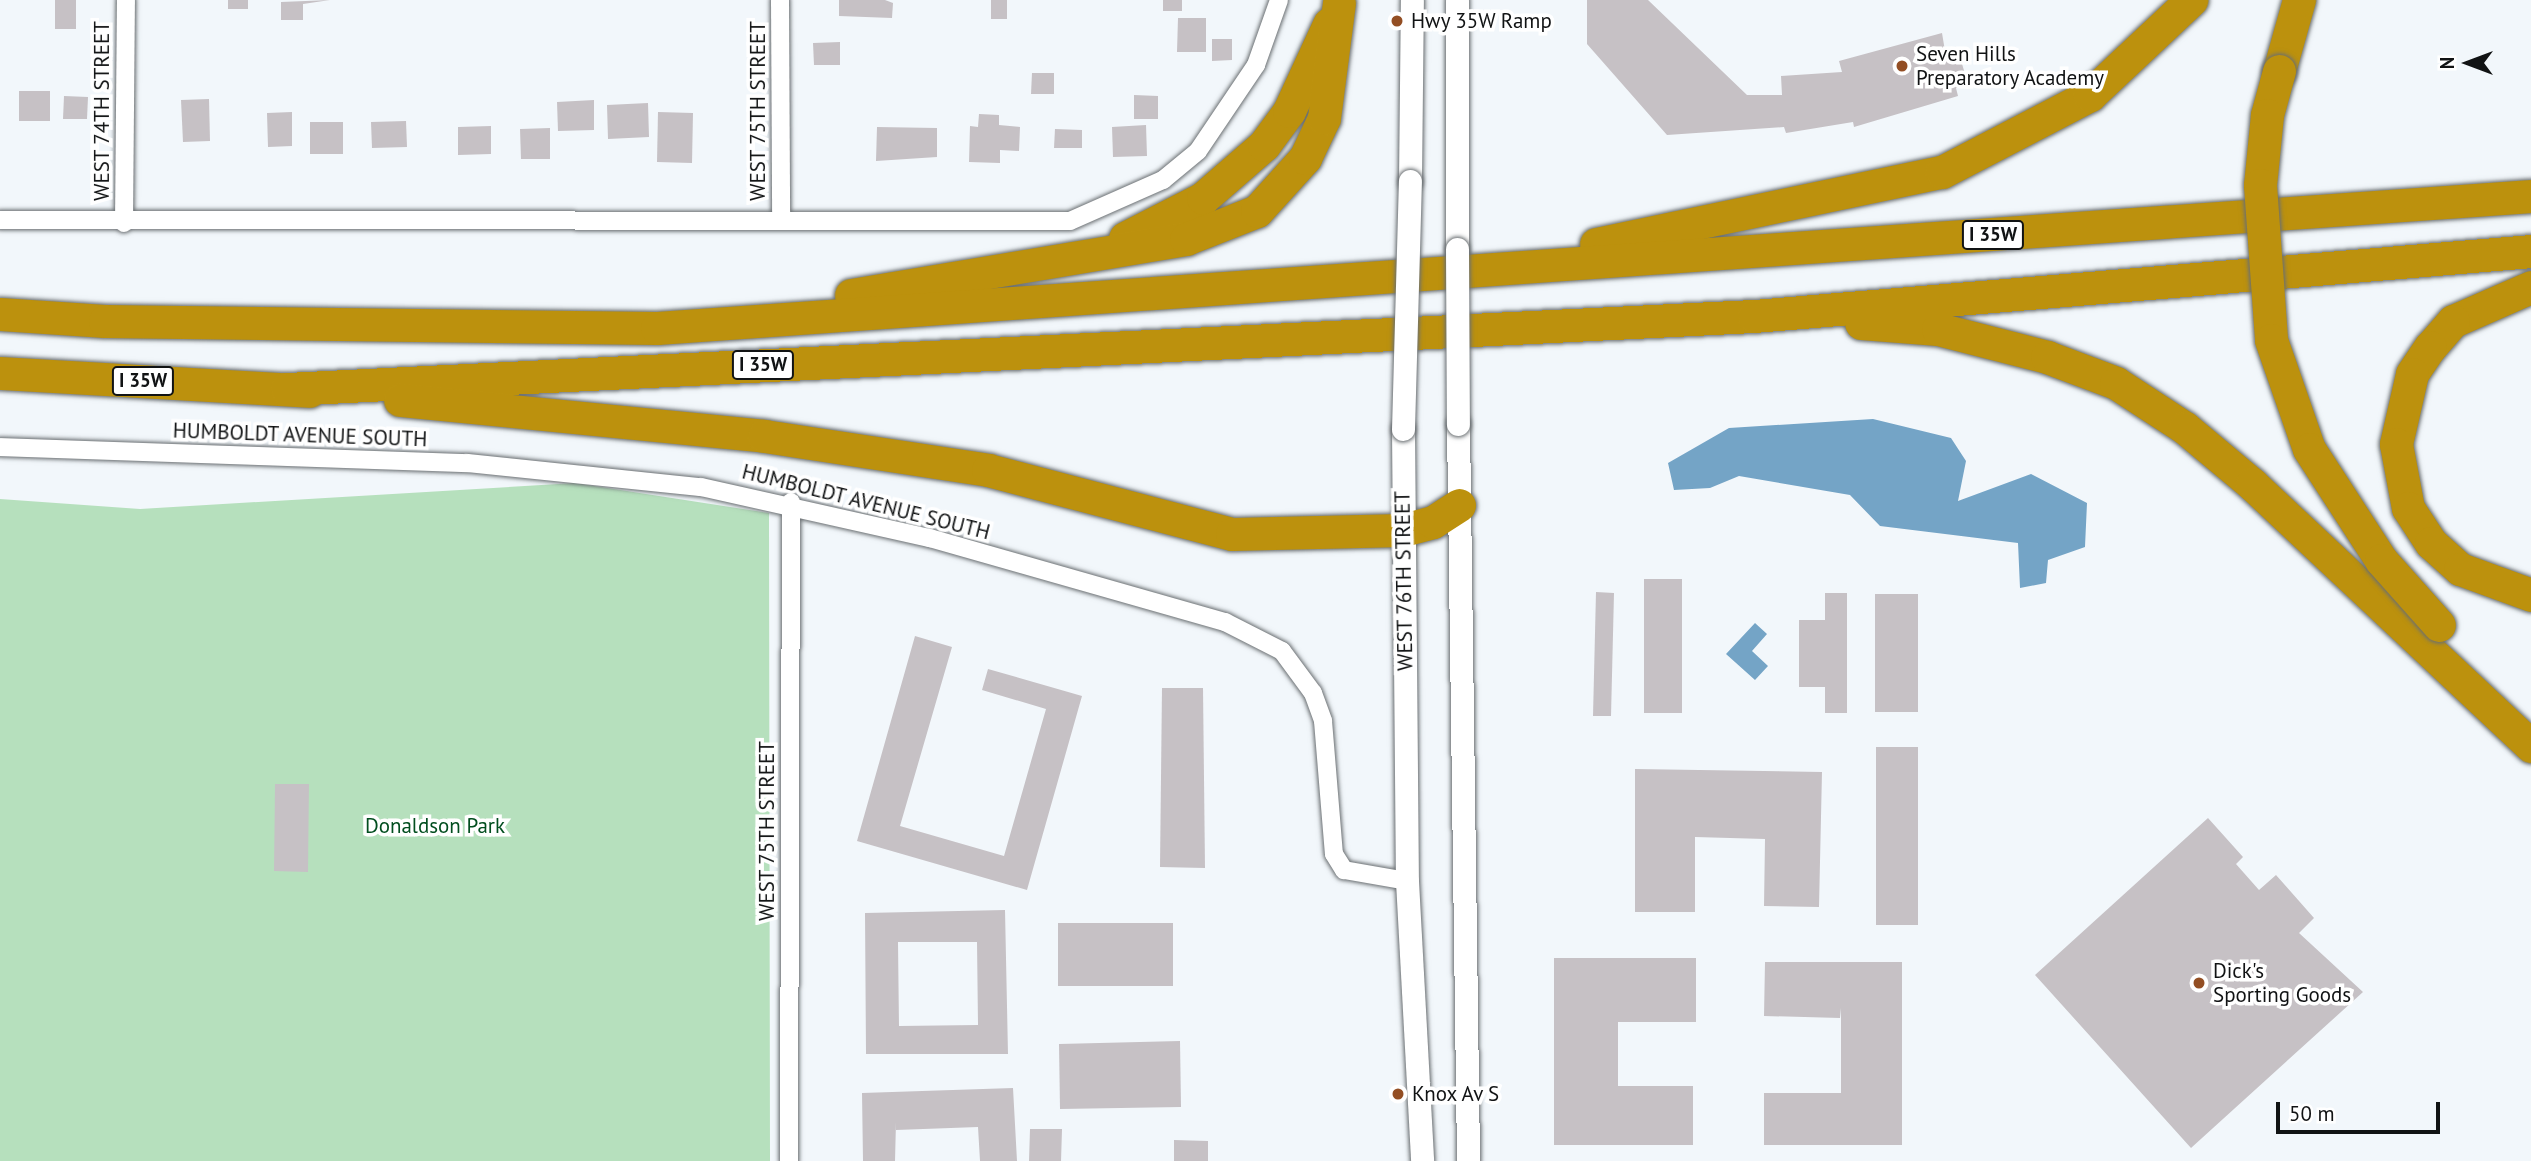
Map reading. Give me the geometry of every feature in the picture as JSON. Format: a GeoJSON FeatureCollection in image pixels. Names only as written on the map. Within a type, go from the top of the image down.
{"type":"FeatureCollection","features":[{"type":"Feature","properties":{"kind":"highway"},"geometry":{"type":"LineString","coordinates":[[1455,271],[1942,172],[2090,95],[2191,0]]}},
{"type":"Feature","properties":{"kind":"highway"},"geometry":{"type":"LineString","coordinates":[[2299,0],[2267,115],[2260,185],[2271,340],[2309,449],[2381,560],[2439,625],[2531,720]]}},
{"type":"Feature","properties":{"kind":"highway"},"geometry":{"type":"LineString","coordinates":[[2281,64],[2308,0]]}},
{"type":"Feature","properties":{"kind":"highway"},"geometry":{"type":"LineString","coordinates":[[657,328],[1224,228],[1257,211],[1286,183],[1324,118],[1340,1]]}},
{"type":"Feature","properties":{"kind":"highway"},"geometry":{"type":"LineString","coordinates":[[1094,253],[1203,198],[1264,145],[1289,111],[1340,1]]}},
{"type":"Feature","properties":{"kind":"highway","name":"I 35W"},"geometry":{"type":"LineString","coordinates":[[0,314],[105,321],[657,328],[2531,196]]}},
{"type":"Feature","properties":{"kind":"highway","name":"I 35W"},"geometry":{"type":"LineString","coordinates":[[0,373],[286,389],[1754,316],[2531,251]]}},
{"type":"Feature","properties":{"kind":"highway"},"geometry":{"type":"LineString","coordinates":[[2531,287],[2453,321],[2430,347],[2412,374],[2396,444],[2408,508],[2431,543],[2460,569],[2531,595]]}},
{"type":"Feature","properties":{"kind":"highway"},"geometry":{"type":"LineString","coordinates":[[1754,316],[1938,329],[2047,356],[2116,383],[2185,428],[2252,484],[2531,746]]}},
{"type":"Feature","properties":{"kind":"highway"},"geometry":{"type":"LineString","coordinates":[[286,389],[764,436],[936,462],[1232,534],[1403,530],[1433,522],[1458,505]]}},
{"type":"Feature","properties":{"kind":"street","name":"WEST 74TH STREET"},"geometry":{"type":"LineString","coordinates":[[124,223],[125,0]]}},
{"type":"Feature","properties":{"kind":"street","name":"WEST 75TH STREET"},"geometry":{"type":"LineString","coordinates":[[780,0],[781,221]]}},
{"type":"Feature","properties":{"kind":"street"},"geometry":{"type":"LineString","coordinates":[[0,220],[124,223],[781,221],[1045,224],[1130,198],[1198,151],[1232,107],[1279,0]]}},
{"type":"Feature","properties":{"kind":"street","name":"WEST 76TH STREET"},"geometry":{"type":"LineString","coordinates":[[1412,0],[1403,530],[1407,881],[1422,1161]]}},
{"type":"Feature","properties":{"kind":"street"},"geometry":{"type":"LineString","coordinates":[[1457,0],[1458,505],[1468,1161]]}},
{"type":"Feature","properties":{"kind":"street","name":"HUMBOLDT AVENUE SOUTH"},"geometry":{"type":"LineString","coordinates":[[0,447],[563,470],[791,502],[1259,635],[1282,651],[1313,693],[1323,721],[1334,854],[1357,876],[1407,881]]}},
{"type":"Feature","properties":{"kind":"street","name":"WEST 75TH STREET"},"geometry":{"type":"LineString","coordinates":[[789,1161],[791,502]]}},
{"type":"Feature","properties":{"kind":"green space","name":"Donaldson Park"},"geometry":{"type":"Polygon","coordinates":[[[575,483],[769,513],[770,1161],[0,1161],[0,499],[140,509],[575,483]]]}},
{"type":"Feature","properties":{"kind":"water"},"geometry":{"type":"Polygon","coordinates":[[[1873,419],[1951,438],[1966,461],[1958,501],[2031,474],[2087,503],[2085,547],[2048,560],[2046,583],[2020,588],[2018,543],[1880,526],[1850,495],[1739,476],[1710,488],[1674,490],[1668,463],[1729,428],[1873,419]]]}},
{"type":"Feature","properties":{"kind":"water"},"geometry":{"type":"Polygon","coordinates":[[[1755,623],[1767,634],[1752,651],[1768,666],[1755,680],[1726,654],[1755,623]]]}},
{"type":"Feature","properties":{"kind":"building"},"geometry":{"type":"Polygon","coordinates":[[[55,0],[76,0],[76,29],[55,29],[55,0]]]}},
{"type":"Feature","properties":{"kind":"building"},"geometry":{"type":"Polygon","coordinates":[[[228,0],[248,0],[248,9],[228,9],[228,0]]]}},
{"type":"Feature","properties":{"kind":"building"},"geometry":{"type":"Polygon","coordinates":[[[330,0],[303,4],[303,20],[281,20],[281,2],[330,0]]]}},
{"type":"Feature","properties":{"kind":"building"},"geometry":{"type":"Polygon","coordinates":[[[839,0],[885,0],[893,3],[892,18],[839,16],[839,0]]]}},
{"type":"Feature","properties":{"kind":"building"},"geometry":{"type":"Polygon","coordinates":[[[991,0],[1007,0],[1007,19],[991,19],[991,0]]]}},
{"type":"Feature","properties":{"kind":"building"},"geometry":{"type":"Polygon","coordinates":[[[1163,0],[1182,0],[1182,11],[1163,11],[1163,0]]]}},
{"type":"Feature","properties":{"kind":"building","name":"Seven Hills Preparatory Academy"},"geometry":{"type":"Polygon","coordinates":[[[1587,0],[1648,0],[1747,95],[1782,95],[1781,76],[1842,72],[1839,61],[1942,33],[1945,51],[1957,47],[1968,84],[1956,88],[1958,96],[1854,127],[1853,122],[1786,133],[1784,127],[1667,135],[1587,44],[1587,0]]]}},
{"type":"Feature","properties":{"kind":"building"},"geometry":{"type":"Polygon","coordinates":[[[1178,18],[1206,18],[1206,52],[1177,52],[1178,18]]]}},
{"type":"Feature","properties":{"kind":"building"},"geometry":{"type":"Polygon","coordinates":[[[1212,39],[1232,39],[1232,60],[1212,61],[1212,39]]]}},
{"type":"Feature","properties":{"kind":"building"},"geometry":{"type":"Polygon","coordinates":[[[840,42],[840,65],[814,65],[813,43],[840,42]]]}},
{"type":"Feature","properties":{"kind":"building"},"geometry":{"type":"Polygon","coordinates":[[[1032,73],[1054,73],[1054,94],[1031,94],[1032,73]]]}},
{"type":"Feature","properties":{"kind":"building"},"geometry":{"type":"Polygon","coordinates":[[[19,91],[50,91],[50,121],[19,121],[19,91]]]}},
{"type":"Feature","properties":{"kind":"building"},"geometry":{"type":"Polygon","coordinates":[[[1134,95],[1158,96],[1158,119],[1134,119],[1134,95]]]}},
{"type":"Feature","properties":{"kind":"building"},"geometry":{"type":"Polygon","coordinates":[[[64,96],[88,97],[87,119],[63,119],[64,96]]]}},
{"type":"Feature","properties":{"kind":"building"},"geometry":{"type":"Polygon","coordinates":[[[209,99],[210,141],[183,142],[181,100],[209,99]]]}},
{"type":"Feature","properties":{"kind":"building"},"geometry":{"type":"Polygon","coordinates":[[[594,100],[594,130],[558,131],[557,102],[594,100]]]}},
{"type":"Feature","properties":{"kind":"building"},"geometry":{"type":"Polygon","coordinates":[[[648,103],[649,137],[608,139],[607,105],[648,103]]]}},
{"type":"Feature","properties":{"kind":"building"},"geometry":{"type":"Polygon","coordinates":[[[292,112],[292,146],[268,147],[267,113],[292,112]]]}},
{"type":"Feature","properties":{"kind":"building"},"geometry":{"type":"Polygon","coordinates":[[[658,112],[693,113],[692,163],[657,162],[658,112]]]}},
{"type":"Feature","properties":{"kind":"building"},"geometry":{"type":"Polygon","coordinates":[[[979,114],[999,115],[999,125],[1020,127],[1019,151],[1000,150],[1000,163],[969,162],[970,126],[978,127],[979,114]]]}},
{"type":"Feature","properties":{"kind":"building"},"geometry":{"type":"Polygon","coordinates":[[[406,121],[407,147],[372,148],[371,122],[406,121]]]}},
{"type":"Feature","properties":{"kind":"building"},"geometry":{"type":"Polygon","coordinates":[[[310,122],[343,122],[343,154],[310,154],[310,122]]]}},
{"type":"Feature","properties":{"kind":"building"},"geometry":{"type":"Polygon","coordinates":[[[1146,125],[1147,156],[1113,157],[1112,127],[1146,125]]]}},
{"type":"Feature","properties":{"kind":"building"},"geometry":{"type":"Polygon","coordinates":[[[491,126],[491,154],[458,155],[458,127],[491,126]]]}},
{"type":"Feature","properties":{"kind":"building"},"geometry":{"type":"Polygon","coordinates":[[[877,127],[937,128],[937,157],[876,161],[877,127]]]}},
{"type":"Feature","properties":{"kind":"building"},"geometry":{"type":"Polygon","coordinates":[[[550,128],[550,159],[521,159],[520,129],[550,128]]]}},
{"type":"Feature","properties":{"kind":"building"},"geometry":{"type":"Polygon","coordinates":[[[1055,129],[1082,130],[1082,148],[1054,148],[1055,129]]]}},
{"type":"Feature","properties":{"kind":"building"},"geometry":{"type":"Polygon","coordinates":[[[1644,579],[1682,579],[1682,713],[1644,713],[1644,579]]]}},
{"type":"Feature","properties":{"kind":"building"},"geometry":{"type":"Polygon","coordinates":[[[1596,592],[1614,593],[1611,716],[1593,716],[1596,592]]]}},
{"type":"Feature","properties":{"kind":"building"},"geometry":{"type":"Polygon","coordinates":[[[1825,593],[1847,593],[1847,713],[1825,713],[1825,687],[1799,687],[1799,620],[1825,620],[1825,593]]]}},
{"type":"Feature","properties":{"kind":"building"},"geometry":{"type":"Polygon","coordinates":[[[1875,594],[1918,594],[1918,712],[1875,712],[1875,594]]]}},
{"type":"Feature","properties":{"kind":"building"},"geometry":{"type":"Polygon","coordinates":[[[915,636],[952,647],[900,826],[1004,856],[1046,709],[982,690],[988,669],[1082,696],[1027,890],[857,841],[915,636]]]}},
{"type":"Feature","properties":{"kind":"building"},"geometry":{"type":"Polygon","coordinates":[[[1162,688],[1203,688],[1205,868],[1160,867],[1162,688]]]}},
{"type":"Feature","properties":{"kind":"building"},"geometry":{"type":"Polygon","coordinates":[[[1876,747],[1918,747],[1918,925],[1876,925],[1876,747]]]}},
{"type":"Feature","properties":{"kind":"building"},"geometry":{"type":"Polygon","coordinates":[[[1635,769],[1822,772],[1819,907],[1764,906],[1765,839],[1695,837],[1695,912],[1635,912],[1635,769]]]}},
{"type":"Feature","properties":{"kind":"building"},"geometry":{"type":"Polygon","coordinates":[[[275,784],[309,784],[308,872],[274,871],[275,784]]]}},
{"type":"Feature","properties":{"kind":"building","name":"Dick's Sporting Goods"},"geometry":{"type":"Polygon","coordinates":[[[2208,818],[2243,857],[2236,864],[2259,890],[2276,875],[2314,918],[2299,933],[2363,992],[2191,1148],[2035,975],[2208,818]]]}},
{"type":"Feature","properties":{"kind":"building"},"geometry":{"type":"Polygon","coordinates":[[[1005,910],[1008,1054],[866,1054],[865,913],[1005,910]],[[898,942],[899,1026],[978,1025],[977,942],[898,942]]]}},
{"type":"Feature","properties":{"kind":"building"},"geometry":{"type":"Polygon","coordinates":[[[1058,923],[1173,923],[1173,986],[1058,986],[1058,923]]]}},
{"type":"Feature","properties":{"kind":"building"},"geometry":{"type":"Polygon","coordinates":[[[1554,958],[1696,958],[1696,1022],[1618,1022],[1618,1086],[1693,1086],[1693,1145],[1554,1145],[1554,958]]]}},
{"type":"Feature","properties":{"kind":"building"},"geometry":{"type":"Polygon","coordinates":[[[1765,962],[1902,962],[1902,1145],[1764,1145],[1764,1093],[1841,1093],[1841,1008],[1840,1018],[1764,1016],[1765,962]]]}},
{"type":"Feature","properties":{"kind":"building"},"geometry":{"type":"Polygon","coordinates":[[[1180,1041],[1181,1107],[1060,1109],[1059,1044],[1180,1041]]]}},
{"type":"Feature","properties":{"kind":"building"},"geometry":{"type":"Polygon","coordinates":[[[1013,1088],[1017,1161],[980,1161],[978,1127],[896,1130],[896,1122],[895,1161],[863,1161],[862,1093],[1013,1088]]]}},
{"type":"Feature","properties":{"kind":"building"},"geometry":{"type":"Polygon","coordinates":[[[1030,1129],[1062,1129],[1061,1161],[1029,1161],[1030,1129]]]}},
{"type":"Feature","properties":{"kind":"building"},"geometry":{"type":"Polygon","coordinates":[[[1174,1140],[1208,1141],[1208,1161],[1174,1161],[1174,1140]]]}},
{"type":"Feature","properties":{"kind":"place","name":"Hwy 35W Ramp"},"geometry":{"type":"Point","coordinates":[1397,21]}},
{"type":"Feature","properties":{"kind":"place","name":"Seven Hills Preparatory Academy"},"geometry":{"type":"Point","coordinates":[1902,66]}},
{"type":"Feature","properties":{"kind":"place","name":"Dick's Sporting Goods"},"geometry":{"type":"Point","coordinates":[2199,983]}},
{"type":"Feature","properties":{"kind":"place","name":"Knox Av S"},"geometry":{"type":"Point","coordinates":[1398,1094]}}]}
